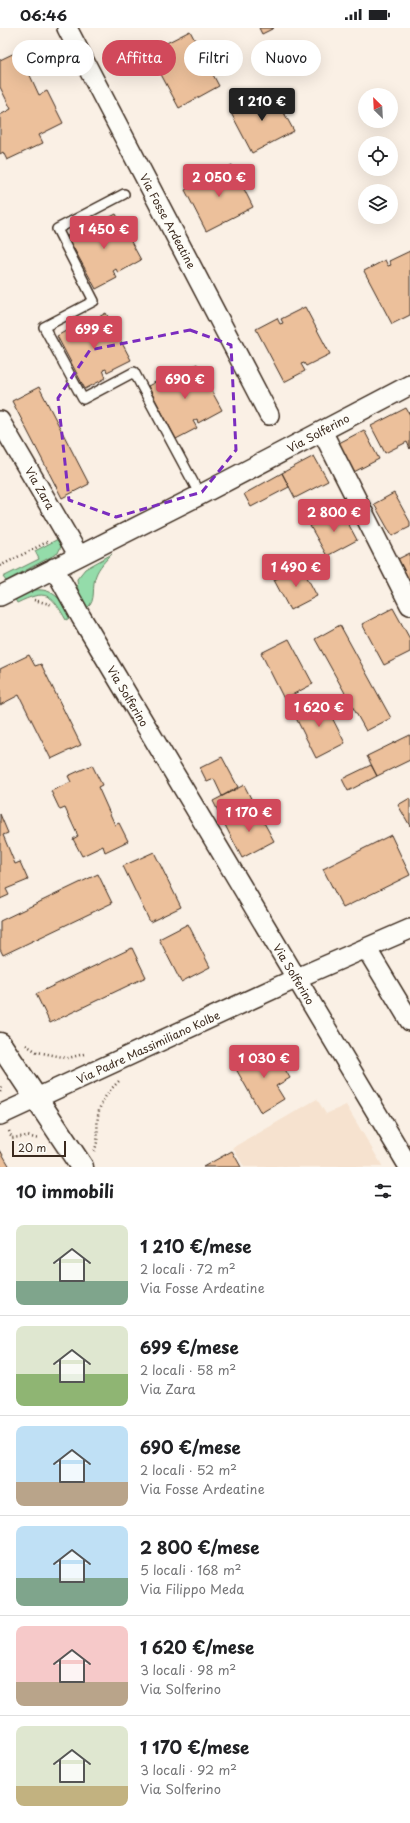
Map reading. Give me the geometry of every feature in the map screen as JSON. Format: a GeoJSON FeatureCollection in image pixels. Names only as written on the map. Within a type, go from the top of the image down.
{"type":"FeatureCollection","features":[{"type":"Feature","properties":{"kind":"street","name":"Via Fosse Ardeatine"},"geometry":{"type":"LineString","coordinates":[[67,28],[269,414]]}},
{"type":"Feature","properties":{"kind":"street","name":"Via Solferino"},"geometry":{"type":"LineString","coordinates":[[409,1167],[85,624],[54,568],[200,495],[410,385]]}},
{"type":"Feature","properties":{"kind":"street","name":"Via Zara"},"geometry":{"type":"LineString","coordinates":[[0,421],[79,556]]}},
{"type":"Feature","properties":{"kind":"street"},"geometry":{"type":"LineString","coordinates":[[322,431],[410,605]]}},
{"type":"Feature","properties":{"kind":"street"},"geometry":{"type":"LineString","coordinates":[[0,596],[54,568]]}},
{"type":"Feature","properties":{"kind":"street","name":"Via Padre Massimiliano Kolbe"},"geometry":{"type":"LineString","coordinates":[[0,1115],[297,978],[410,929]]}},
{"type":"Feature","properties":{"kind":"street"},"geometry":{"type":"LineString","coordinates":[[366,948],[410,1021]]}},
{"type":"Feature","properties":{"kind":"street"},"geometry":{"type":"LineString","coordinates":[[0,1044],[82,1167]]}},
{"type":"Feature","properties":{"kind":"lane"},"geometry":{"type":"LineString","coordinates":[[124,194],[57,229],[94,301],[44,327],[82,399],[134,372],[200,495]]}},
{"type":"Feature","properties":{"kind":"path"},"geometry":{"type":"LineString","coordinates":[[0,566],[66,532]]}},
{"type":"Feature","properties":{"kind":"path"},"geometry":{"type":"LineString","coordinates":[[32,599],[55,605]]}},
{"type":"Feature","properties":{"kind":"path"},"geometry":{"type":"LineString","coordinates":[[0,1115],[12,1138],[28,1136],[44,1140]]}},
{"type":"Feature","properties":{"kind":"highlighted area"},"geometry":{"type":"Polygon","coordinates":[[[190,330],[231,345],[236,450],[202,492],[116,517],[69,500],[58,398],[90,350],[190,330]]]}},
{"type":"Feature","properties":{"kind":"shaded area"},"geometry":{"type":"Polygon","coordinates":[[[317,1099],[326,1114],[346,1105],[383,1167],[244,1167],[233,1148],[317,1099]]]}},
{"type":"Feature","properties":{"kind":"green space"},"geometry":{"type":"Polygon","coordinates":[[[60,538],[62,544],[58,553],[6,581],[3,577],[39,559],[35,551],[60,538]]]}},
{"type":"Feature","properties":{"kind":"green space"},"geometry":{"type":"Polygon","coordinates":[[[112,554],[97,572],[92,601],[87,608],[78,592],[77,579],[85,569],[112,554]]]}},
{"type":"Feature","properties":{"kind":"green space"},"geometry":{"type":"Polygon","coordinates":[[[35,590],[48,591],[57,597],[71,617],[66,620],[56,604],[47,596],[35,596],[17,603],[15,599],[35,590]]]}},
{"type":"Feature","properties":{"kind":"building"},"geometry":{"type":"Polygon","coordinates":[[[259,28],[274,28],[262,34],[259,28]]]}},
{"type":"Feature","properties":{"kind":"building"},"geometry":{"type":"Polygon","coordinates":[[[190,31],[195,40],[184,40],[184,76],[214,76],[219,86],[179,108],[162,76],[176,76],[176,40],[172,40],[190,31]]]}},
{"type":"Feature","properties":{"kind":"building"},"geometry":{"type":"Polygon","coordinates":[[[12,54],[12,76],[30,76],[39,95],[47,91],[63,123],[39,135],[43,143],[7,160],[3,152],[0,154],[0,115],[11,109],[0,87],[0,60],[12,54]]]}},
{"type":"Feature","properties":{"kind":"building"},"geometry":{"type":"Polygon","coordinates":[[[272,91],[294,131],[252,153],[231,113],[272,91]]]}},
{"type":"Feature","properties":{"kind":"building"},"geometry":{"type":"Polygon","coordinates":[[[232,165],[253,207],[206,231],[185,190],[232,165]]]}},
{"type":"Feature","properties":{"kind":"building"},"geometry":{"type":"Polygon","coordinates":[[[116,214],[141,260],[118,273],[116,269],[113,271],[117,278],[96,289],[67,236],[88,225],[92,231],[95,230],[93,226],[116,214]]]}},
{"type":"Feature","properties":{"kind":"building"},"geometry":{"type":"Polygon","coordinates":[[[410,251],[410,315],[392,324],[364,271],[385,260],[388,266],[391,265],[389,261],[410,251]]]}},
{"type":"Feature","properties":{"kind":"building"},"geometry":{"type":"Polygon","coordinates":[[[305,307],[330,354],[306,366],[304,363],[301,364],[305,371],[284,382],[256,329],[277,318],[280,324],[283,323],[281,319],[305,307]]]}},
{"type":"Feature","properties":{"kind":"building"},"geometry":{"type":"Polygon","coordinates":[[[106,313],[131,360],[107,372],[106,369],[103,370],[106,378],[85,389],[57,336],[78,324],[81,331],[84,329],[82,326],[106,313]]]}},
{"type":"Feature","properties":{"kind":"building"},"geometry":{"type":"Polygon","coordinates":[[[197,364],[222,410],[198,423],[197,419],[193,421],[197,428],[176,439],[148,386],[169,375],[172,381],[175,379],[174,376],[197,364]]]}},
{"type":"Feature","properties":{"kind":"building"},"geometry":{"type":"Polygon","coordinates":[[[39,387],[89,484],[62,498],[12,401],[39,387]]]}},
{"type":"Feature","properties":{"kind":"building"},"geometry":{"type":"Polygon","coordinates":[[[406,408],[410,415],[410,449],[407,442],[385,453],[371,426],[406,408]]]}},
{"type":"Feature","properties":{"kind":"building"},"geometry":{"type":"Polygon","coordinates":[[[364,430],[379,459],[352,473],[337,444],[364,430]]]}},
{"type":"Feature","properties":{"kind":"building"},"geometry":{"type":"Polygon","coordinates":[[[314,456],[328,481],[295,498],[282,473],[314,456]]]}},
{"type":"Feature","properties":{"kind":"building"},"geometry":{"type":"Polygon","coordinates":[[[282,473],[289,487],[251,507],[244,494],[282,473]]]}},
{"type":"Feature","properties":{"kind":"building"},"geometry":{"type":"Polygon","coordinates":[[[394,493],[410,522],[410,527],[392,536],[374,504],[394,493]]]}},
{"type":"Feature","properties":{"kind":"building"},"geometry":{"type":"Polygon","coordinates":[[[341,510],[357,540],[327,556],[310,526],[341,510]]]}},
{"type":"Feature","properties":{"kind":"building"},"geometry":{"type":"Polygon","coordinates":[[[410,553],[410,582],[398,559],[410,553]]]}},
{"type":"Feature","properties":{"kind":"building"},"geometry":{"type":"Polygon","coordinates":[[[301,566],[317,596],[290,610],[274,580],[301,566]]]}},
{"type":"Feature","properties":{"kind":"building"},"geometry":{"type":"Polygon","coordinates":[[[393,608],[410,639],[410,652],[384,665],[362,624],[393,608]]]}},
{"type":"Feature","properties":{"kind":"building"},"geometry":{"type":"Polygon","coordinates":[[[340,625],[391,718],[366,731],[315,639],[340,625]]]}},
{"type":"Feature","properties":{"kind":"building"},"geometry":{"type":"Polygon","coordinates":[[[289,639],[313,684],[284,699],[261,653],[289,639]]]}},
{"type":"Feature","properties":{"kind":"building"},"geometry":{"type":"Polygon","coordinates":[[[29,655],[35,666],[41,664],[81,745],[51,759],[19,695],[0,705],[0,669],[29,655]]]}},
{"type":"Feature","properties":{"kind":"building"},"geometry":{"type":"Polygon","coordinates":[[[322,698],[345,743],[316,758],[293,712],[322,698]]]}},
{"type":"Feature","properties":{"kind":"building"},"geometry":{"type":"Polygon","coordinates":[[[410,735],[410,760],[377,776],[367,756],[410,735]]]}},
{"type":"Feature","properties":{"kind":"building"},"geometry":{"type":"Polygon","coordinates":[[[222,757],[238,787],[222,796],[214,779],[207,782],[200,768],[222,757]]]}},
{"type":"Feature","properties":{"kind":"building"},"geometry":{"type":"Polygon","coordinates":[[[92,765],[102,785],[98,787],[115,825],[119,823],[128,841],[105,852],[103,846],[82,856],[73,839],[78,836],[65,808],[60,810],[51,791],[71,782],[68,776],[92,765]]]}},
{"type":"Feature","properties":{"kind":"building"},"geometry":{"type":"Polygon","coordinates":[[[371,765],[377,776],[348,791],[342,779],[371,765]]]}},
{"type":"Feature","properties":{"kind":"building"},"geometry":{"type":"Polygon","coordinates":[[[244,785],[256,808],[225,825],[213,801],[244,785]]]}},
{"type":"Feature","properties":{"kind":"building"},"geometry":{"type":"Polygon","coordinates":[[[410,798],[410,826],[398,805],[410,798]]]}},
{"type":"Feature","properties":{"kind":"building"},"geometry":{"type":"Polygon","coordinates":[[[256,808],[274,841],[242,858],[225,825],[256,808]]]}},
{"type":"Feature","properties":{"kind":"building"},"geometry":{"type":"Polygon","coordinates":[[[0,814],[8,833],[3,835],[15,864],[20,862],[28,880],[6,889],[9,895],[0,899],[0,814]]]}},
{"type":"Feature","properties":{"kind":"building"},"geometry":{"type":"Polygon","coordinates":[[[391,835],[410,875],[343,908],[323,869],[391,835]]]}},
{"type":"Feature","properties":{"kind":"building"},"geometry":{"type":"Polygon","coordinates":[[[154,852],[181,907],[150,922],[123,866],[154,852]]]}},
{"type":"Feature","properties":{"kind":"building"},"geometry":{"type":"Polygon","coordinates":[[[98,874],[112,903],[3,955],[0,949],[0,921],[98,874]]]}},
{"type":"Feature","properties":{"kind":"building"},"geometry":{"type":"Polygon","coordinates":[[[188,924],[210,967],[181,982],[159,939],[188,924]]]}},
{"type":"Feature","properties":{"kind":"building"},"geometry":{"type":"Polygon","coordinates":[[[132,948],[146,977],[50,1023],[36,994],[132,948]]]}},
{"type":"Feature","properties":{"kind":"building"},"geometry":{"type":"Polygon","coordinates":[[[273,1048],[290,1078],[276,1086],[284,1099],[261,1113],[236,1069],[273,1048]]]}},
{"type":"Feature","properties":{"kind":"building"},"geometry":{"type":"Polygon","coordinates":[[[0,1150],[10,1167],[0,1167],[0,1150]]]}},
{"type":"Feature","properties":{"kind":"building"},"geometry":{"type":"Polygon","coordinates":[[[232,1151],[241,1167],[203,1167],[232,1151]]]}}]}
